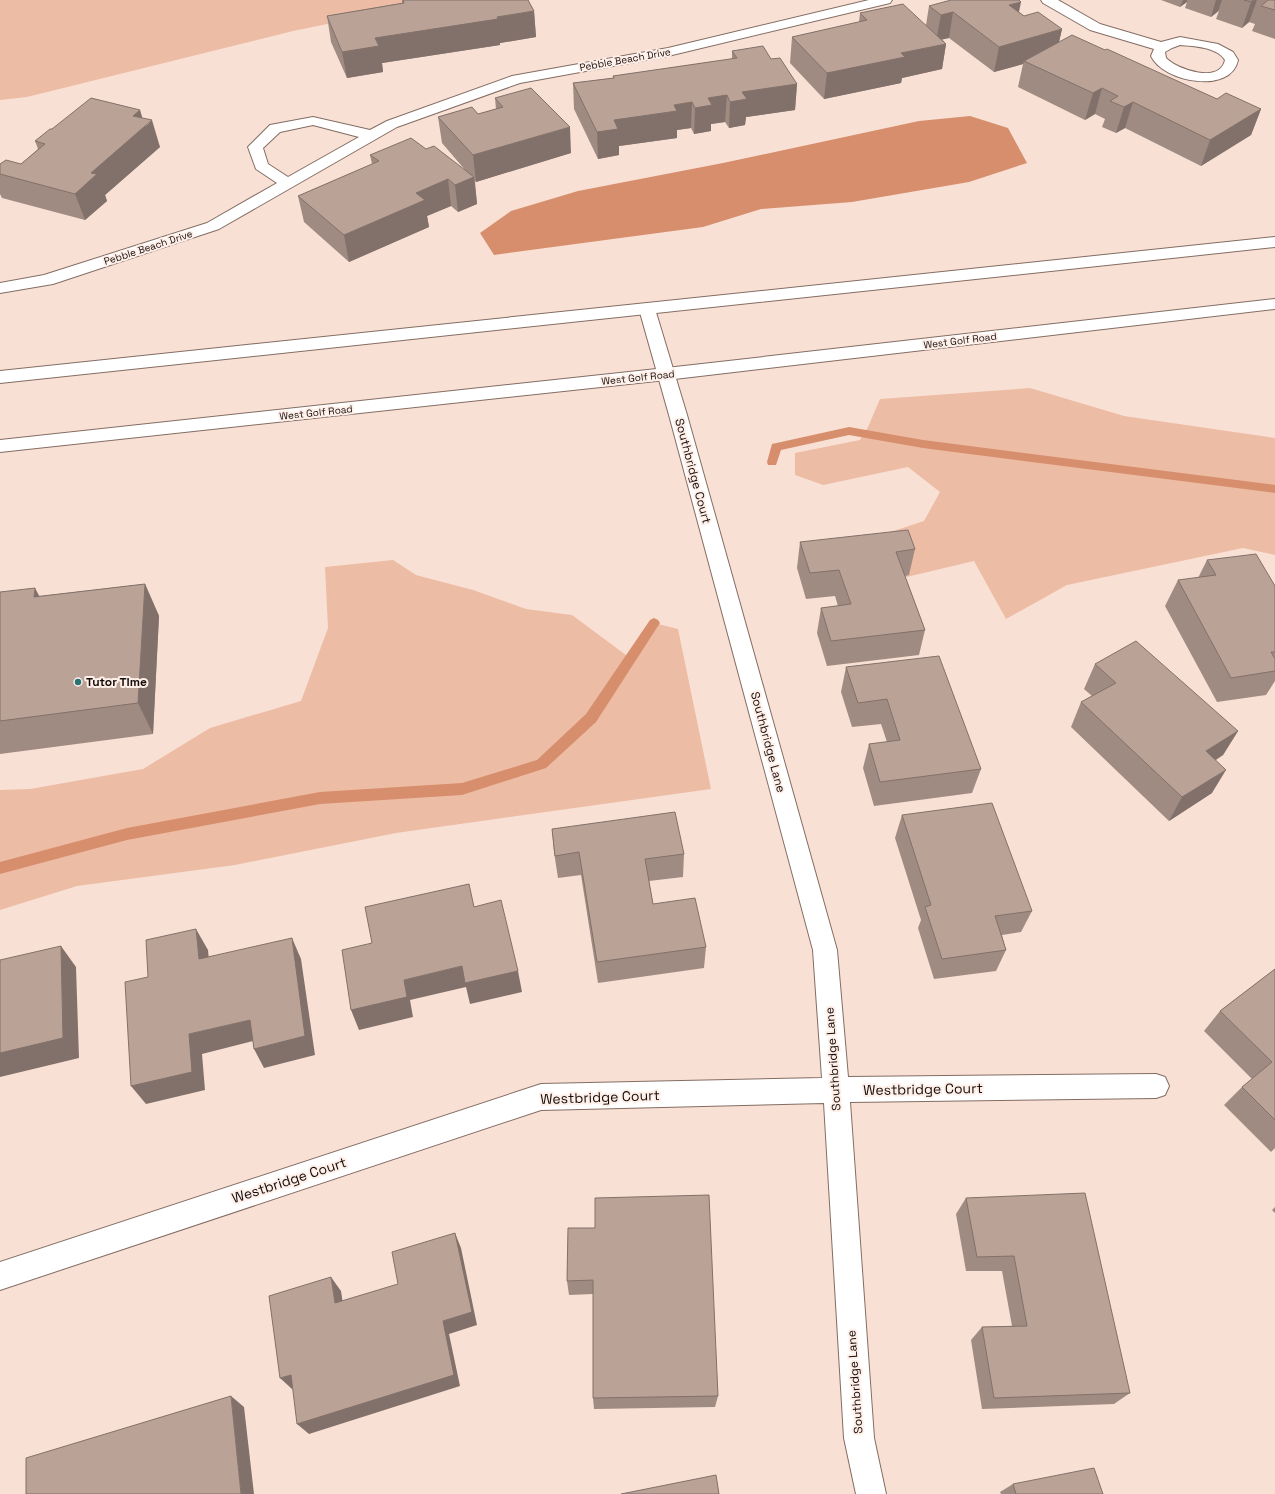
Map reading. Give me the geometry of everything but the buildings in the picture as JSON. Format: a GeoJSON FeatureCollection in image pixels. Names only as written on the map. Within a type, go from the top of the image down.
{"type":"FeatureCollection","features":[{"type":"Feature","properties":{"kind":"street","name":"Pebble Beach Drive"},"geometry":{"type":"LineString","coordinates":[[0,288],[47,280],[213,226],[392,124],[517,79],[668,52],[886,0]]}},
{"type":"Feature","properties":{"kind":"street"},"geometry":{"type":"LineString","coordinates":[[1048,0],[1095,27],[1162,47],[1170,43],[1180,41],[1203,43],[1223,51],[1229,57],[1231,63],[1229,68],[1224,73],[1215,76],[1204,77],[1180,73],[1162,64],[1158,57],[1162,47]]}},
{"type":"Feature","properties":{"kind":"street"},"geometry":{"type":"LineString","coordinates":[[287,183],[261,166],[255,147],[276,128],[313,121],[371,136]]}},
{"type":"Feature","properties":{"kind":"street"},"geometry":{"type":"LineString","coordinates":[[0,377],[1275,242]]}},
{"type":"Feature","properties":{"kind":"street","name":"West Golf Road"},"geometry":{"type":"LineString","coordinates":[[0,446],[666,374],[1275,304]]}},
{"type":"Feature","properties":{"kind":"street","name":"Southbridge Court"},"geometry":{"type":"LineString","coordinates":[[647,309],[738,633]]}},
{"type":"Feature","properties":{"kind":"street","name":"Southbridge Lane"},"geometry":{"type":"LineString","coordinates":[[738,633],[824,950],[836,1090],[859,1438],[871,1494]]}},
{"type":"Feature","properties":{"kind":"street","name":"Westbridge Court"},"geometry":{"type":"LineString","coordinates":[[0,1276],[541,1097],[836,1090],[1156,1086]]}},
{"type":"Feature","properties":{"kind":"shaded area"},"geometry":{"type":"Polygon","coordinates":[[[0,0],[445,0],[293,31],[27,97],[0,100],[0,0]]]}},
{"type":"Feature","properties":{"kind":"shaded area"},"geometry":{"type":"Polygon","coordinates":[[[970,116],[1008,128],[1027,163],[969,182],[852,202],[761,209],[703,227],[494,255],[480,233],[511,211],[578,191],[723,163],[919,121],[970,116]]]}},
{"type":"Feature","properties":{"kind":"shaded area"},"geometry":{"type":"Polygon","coordinates":[[[1030,388],[1124,416],[1275,438],[1275,555],[1243,548],[1067,585],[1006,619],[974,561],[894,580],[869,539],[924,521],[940,492],[908,467],[823,485],[795,475],[795,453],[860,440],[868,427],[880,399],[1030,388]]]}},
{"type":"Feature","properties":{"kind":"shaded area"},"geometry":{"type":"Polygon","coordinates":[[[393,560],[416,575],[473,590],[526,609],[572,615],[630,658],[654,623],[678,629],[711,789],[396,833],[235,865],[77,886],[0,910],[0,790],[30,789],[143,769],[210,728],[301,701],[328,628],[325,567],[393,560]]]}},
{"type":"Feature","properties":{"kind":"waterway"},"geometry":{"type":"LineString","coordinates":[[772,462],[776,447],[849,431],[923,444],[1275,489]]}},
{"type":"Feature","properties":{"kind":"waterway"},"geometry":{"type":"LineString","coordinates":[[0,868],[127,834],[320,798],[462,789],[541,764],[591,718],[654,623]]}},
{"type":"Feature","properties":{"kind":"place","name":"Tutor Time"},"geometry":{"type":"Point","coordinates":[78,682]}}]}
